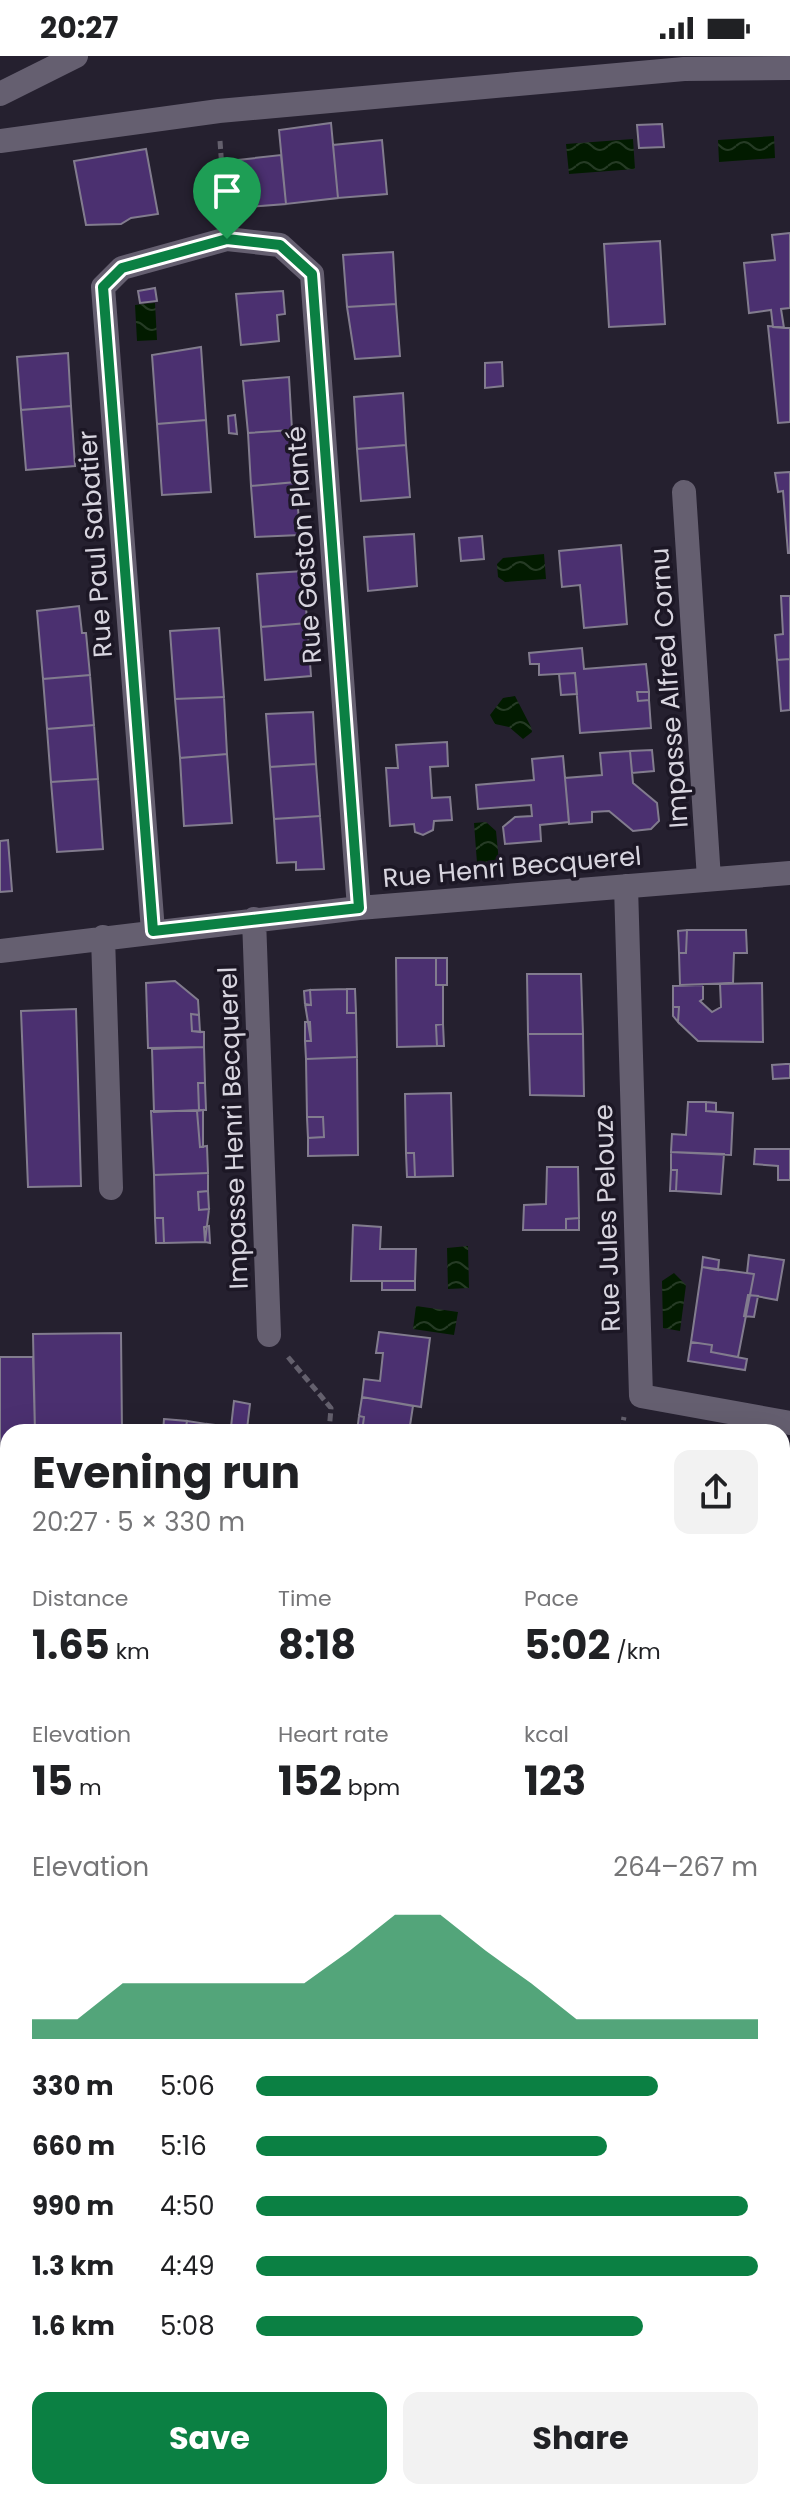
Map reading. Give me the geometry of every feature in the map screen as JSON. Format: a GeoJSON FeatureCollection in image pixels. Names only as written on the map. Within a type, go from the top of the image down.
{"type":"FeatureCollection","features":[{"type":"Feature","properties":{"kind":"street"},"geometry":{"type":"LineString","coordinates":[[0,94],[65,58]]}},
{"type":"Feature","properties":{"kind":"street"},"geometry":{"type":"LineString","coordinates":[[0,141],[251,108],[684,69],[790,68]]}},
{"type":"Feature","properties":{"kind":"street","name":"Rue Gaston Planté"},"geometry":{"type":"LineString","coordinates":[[227,239],[280,245],[312,274],[359,908]]}},
{"type":"Feature","properties":{"kind":"street","name":"Rue Paul Sabatier"},"geometry":{"type":"LineString","coordinates":[[153,931],[103,287],[122,268],[227,239]]}},
{"type":"Feature","properties":{"kind":"street","name":"Impasse Alfred Cornu"},"geometry":{"type":"LineString","coordinates":[[684,492],[709,879]]}},
{"type":"Feature","properties":{"kind":"street","name":"Rue Henri Becquerel"},"geometry":{"type":"LineString","coordinates":[[0,951],[359,908],[790,873]]}},
{"type":"Feature","properties":{"kind":"street","name":"Rue Jules Pelouze"},"geometry":{"type":"LineString","coordinates":[[626,886],[641,1396],[790,1423]]}},
{"type":"Feature","properties":{"kind":"street","name":"Impasse Henri Becquerel"},"geometry":{"type":"LineString","coordinates":[[254,919],[269,1335]]}},
{"type":"Feature","properties":{"kind":"street"},"geometry":{"type":"LineString","coordinates":[[103,937],[111,1188]]}},
{"type":"Feature","properties":{"kind":"path"},"geometry":{"type":"LineString","coordinates":[[221,153],[227,239]]}},
{"type":"Feature","properties":{"kind":"path"},"geometry":{"type":"LineString","coordinates":[[269,1335],[331,1408],[330,1424]]}},
{"type":"Feature","properties":{"kind":"water"},"geometry":{"type":"Polygon","coordinates":[[[774,136],[775,158],[719,162],[718,140],[774,136]]]}},
{"type":"Feature","properties":{"kind":"water"},"geometry":{"type":"Polygon","coordinates":[[[633,139],[635,169],[569,174],[566,144],[633,139]]]}},
{"type":"Feature","properties":{"kind":"water"},"geometry":{"type":"Polygon","coordinates":[[[155,303],[157,340],[137,341],[135,305],[155,303]]]}},
{"type":"Feature","properties":{"kind":"water"},"geometry":{"type":"Polygon","coordinates":[[[544,554],[546,579],[505,582],[498,577],[497,564],[503,558],[544,554]]]}},
{"type":"Feature","properties":{"kind":"water"},"geometry":{"type":"Polygon","coordinates":[[[515,696],[532,732],[523,739],[509,727],[495,724],[490,715],[503,698],[515,696]]]}},
{"type":"Feature","properties":{"kind":"water"},"geometry":{"type":"Polygon","coordinates":[[[486,822],[496,831],[499,862],[477,863],[474,823],[486,822]]]}},
{"type":"Feature","properties":{"kind":"water"},"geometry":{"type":"Polygon","coordinates":[[[468,1246],[469,1288],[448,1289],[447,1248],[468,1246]]]}},
{"type":"Feature","properties":{"kind":"water"},"geometry":{"type":"Polygon","coordinates":[[[674,1273],[686,1285],[680,1331],[663,1328],[662,1281],[674,1273]]]}},
{"type":"Feature","properties":{"kind":"water"},"geometry":{"type":"Polygon","coordinates":[[[416,1306],[458,1312],[454,1335],[413,1329],[416,1306]]]}},
{"type":"Feature","properties":{"kind":"building"},"geometry":{"type":"Polygon","coordinates":[[[331,123],[338,198],[286,204],[279,130],[331,123]]]}},
{"type":"Feature","properties":{"kind":"building"},"geometry":{"type":"Polygon","coordinates":[[[662,124],[664,147],[639,148],[637,125],[662,124]]]}},
{"type":"Feature","properties":{"kind":"building"},"geometry":{"type":"Polygon","coordinates":[[[382,140],[387,194],[338,198],[333,145],[382,140]]]}},
{"type":"Feature","properties":{"kind":"building"},"geometry":{"type":"Polygon","coordinates":[[[146,149],[158,214],[131,218],[121,224],[86,225],[74,161],[146,149]]]}},
{"type":"Feature","properties":{"kind":"building"},"geometry":{"type":"Polygon","coordinates":[[[281,155],[286,204],[235,208],[229,161],[281,155]]]}},
{"type":"Feature","properties":{"kind":"building"},"geometry":{"type":"Polygon","coordinates":[[[790,233],[790,308],[781,309],[784,328],[773,327],[771,310],[749,313],[744,263],[775,260],[772,235],[790,233]]]}},
{"type":"Feature","properties":{"kind":"building"},"geometry":{"type":"Polygon","coordinates":[[[660,241],[665,324],[609,327],[604,244],[660,241]]]}},
{"type":"Feature","properties":{"kind":"building"},"geometry":{"type":"Polygon","coordinates":[[[393,252],[396,304],[347,307],[343,255],[393,252]]]}},
{"type":"Feature","properties":{"kind":"building"},"geometry":{"type":"Polygon","coordinates":[[[155,288],[157,301],[140,303],[138,291],[155,288]]]}},
{"type":"Feature","properties":{"kind":"building"},"geometry":{"type":"Polygon","coordinates":[[[283,291],[285,314],[277,315],[279,341],[241,345],[236,294],[283,291]]]}},
{"type":"Feature","properties":{"kind":"building"},"geometry":{"type":"Polygon","coordinates":[[[396,304],[400,356],[355,359],[347,307],[396,304]]]}},
{"type":"Feature","properties":{"kind":"building"},"geometry":{"type":"Polygon","coordinates":[[[768,326],[790,328],[790,422],[778,423],[768,326]]]}},
{"type":"Feature","properties":{"kind":"building"},"geometry":{"type":"Polygon","coordinates":[[[201,347],[206,420],[157,424],[152,355],[201,347]]]}},
{"type":"Feature","properties":{"kind":"building"},"geometry":{"type":"Polygon","coordinates":[[[68,353],[71,406],[21,410],[17,357],[68,353]]]}},
{"type":"Feature","properties":{"kind":"building"},"geometry":{"type":"Polygon","coordinates":[[[502,362],[503,386],[485,388],[485,363],[502,362]]]}},
{"type":"Feature","properties":{"kind":"building"},"geometry":{"type":"Polygon","coordinates":[[[289,377],[292,430],[248,433],[243,381],[289,377]]]}},
{"type":"Feature","properties":{"kind":"building"},"geometry":{"type":"Polygon","coordinates":[[[403,393],[406,445],[357,449],[354,397],[403,393]]]}},
{"type":"Feature","properties":{"kind":"building"},"geometry":{"type":"Polygon","coordinates":[[[71,406],[75,466],[26,470],[21,410],[71,406]]]}},
{"type":"Feature","properties":{"kind":"building"},"geometry":{"type":"Polygon","coordinates":[[[235,415],[237,434],[229,433],[228,416],[235,415]]]}},
{"type":"Feature","properties":{"kind":"building"},"geometry":{"type":"Polygon","coordinates":[[[206,420],[211,492],[162,495],[157,424],[206,420]]]}},
{"type":"Feature","properties":{"kind":"building"},"geometry":{"type":"Polygon","coordinates":[[[292,430],[296,482],[251,486],[248,433],[292,430]]]}},
{"type":"Feature","properties":{"kind":"building"},"geometry":{"type":"Polygon","coordinates":[[[406,445],[410,497],[361,501],[357,449],[406,445]]]}},
{"type":"Feature","properties":{"kind":"building"},"geometry":{"type":"Polygon","coordinates":[[[790,472],[788,553],[783,491],[778,492],[775,473],[790,472]]]}},
{"type":"Feature","properties":{"kind":"building"},"geometry":{"type":"Polygon","coordinates":[[[296,482],[300,535],[255,537],[251,486],[296,482]]]}},
{"type":"Feature","properties":{"kind":"building"},"geometry":{"type":"Polygon","coordinates":[[[414,534],[417,586],[368,591],[364,537],[414,534]]]}},
{"type":"Feature","properties":{"kind":"building"},"geometry":{"type":"Polygon","coordinates":[[[482,536],[484,559],[461,561],[459,538],[482,536]]]}},
{"type":"Feature","properties":{"kind":"building"},"geometry":{"type":"Polygon","coordinates":[[[621,545],[627,624],[584,628],[580,585],[562,587],[559,551],[621,545]]]}},
{"type":"Feature","properties":{"kind":"building"},"geometry":{"type":"Polygon","coordinates":[[[304,571],[307,623],[261,627],[257,574],[304,571]]]}},
{"type":"Feature","properties":{"kind":"building"},"geometry":{"type":"Polygon","coordinates":[[[781,596],[790,596],[790,659],[777,660],[775,635],[783,634],[781,596]]]}},
{"type":"Feature","properties":{"kind":"building"},"geometry":{"type":"Polygon","coordinates":[[[79,606],[82,633],[86,633],[90,675],[43,679],[37,611],[79,606]]]}},
{"type":"Feature","properties":{"kind":"building"},"geometry":{"type":"Polygon","coordinates":[[[307,623],[311,676],[265,680],[261,627],[307,623]]]}},
{"type":"Feature","properties":{"kind":"building"},"geometry":{"type":"Polygon","coordinates":[[[219,628],[224,697],[175,699],[170,631],[219,628]]]}},
{"type":"Feature","properties":{"kind":"building"},"geometry":{"type":"Polygon","coordinates":[[[582,648],[584,669],[646,664],[649,692],[637,692],[638,701],[649,700],[651,728],[580,733],[575,673],[539,675],[539,664],[530,664],[529,653],[582,648]]]}},
{"type":"Feature","properties":{"kind":"building"},"geometry":{"type":"Polygon","coordinates":[[[790,659],[790,710],[781,711],[777,660],[790,659]]]}},
{"type":"Feature","properties":{"kind":"building"},"geometry":{"type":"Polygon","coordinates":[[[575,673],[577,694],[561,695],[559,674],[575,673]]]}},
{"type":"Feature","properties":{"kind":"building"},"geometry":{"type":"Polygon","coordinates":[[[90,675],[94,725],[47,729],[43,679],[90,675]]]}},
{"type":"Feature","properties":{"kind":"building"},"geometry":{"type":"Polygon","coordinates":[[[637,692],[649,692],[649,700],[638,701],[637,692]]]}},
{"type":"Feature","properties":{"kind":"building"},"geometry":{"type":"Polygon","coordinates":[[[224,697],[227,754],[180,758],[175,699],[224,697]]]}},
{"type":"Feature","properties":{"kind":"building"},"geometry":{"type":"Polygon","coordinates":[[[313,712],[316,764],[270,767],[266,714],[313,712]]]}},
{"type":"Feature","properties":{"kind":"building"},"geometry":{"type":"Polygon","coordinates":[[[94,725],[98,779],[51,782],[47,729],[94,725]]]}},
{"type":"Feature","properties":{"kind":"building"},"geometry":{"type":"Polygon","coordinates":[[[447,742],[448,766],[430,767],[432,798],[450,797],[452,820],[434,821],[433,830],[423,835],[415,832],[414,824],[390,826],[386,768],[398,768],[396,745],[447,742]]]}},
{"type":"Feature","properties":{"kind":"building"},"geometry":{"type":"Polygon","coordinates":[[[652,750],[654,771],[632,773],[630,751],[652,750]]]}},
{"type":"Feature","properties":{"kind":"building"},"geometry":{"type":"Polygon","coordinates":[[[630,751],[633,783],[657,803],[659,821],[651,829],[633,831],[609,811],[592,812],[592,822],[569,824],[565,778],[602,775],[600,753],[630,751]]]}},
{"type":"Feature","properties":{"kind":"building"},"geometry":{"type":"Polygon","coordinates":[[[227,754],[232,823],[184,826],[180,758],[227,754]]]}},
{"type":"Feature","properties":{"kind":"building"},"geometry":{"type":"Polygon","coordinates":[[[563,756],[569,822],[540,825],[541,841],[505,844],[503,827],[515,817],[532,816],[531,805],[478,809],[476,785],[534,780],[532,759],[563,756]]]}},
{"type":"Feature","properties":{"kind":"building"},"geometry":{"type":"Polygon","coordinates":[[[316,764],[320,816],[274,819],[270,767],[316,764]]]}},
{"type":"Feature","properties":{"kind":"building"},"geometry":{"type":"Polygon","coordinates":[[[98,779],[103,849],[57,852],[51,782],[98,779]]]}},
{"type":"Feature","properties":{"kind":"building"},"geometry":{"type":"Polygon","coordinates":[[[320,816],[324,869],[296,870],[296,862],[277,863],[274,819],[320,816]]]}},
{"type":"Feature","properties":{"kind":"building"},"geometry":{"type":"Polygon","coordinates":[[[8,840],[12,891],[0,892],[0,841],[8,840]]]}},
{"type":"Feature","properties":{"kind":"building"},"geometry":{"type":"Polygon","coordinates":[[[687,930],[746,930],[747,953],[734,953],[733,983],[680,985],[679,953],[686,953],[687,930]]]}},
{"type":"Feature","properties":{"kind":"building"},"geometry":{"type":"Polygon","coordinates":[[[687,930],[686,953],[679,953],[678,931],[687,930]]]}},
{"type":"Feature","properties":{"kind":"building"},"geometry":{"type":"Polygon","coordinates":[[[396,958],[436,958],[436,985],[443,985],[443,1024],[436,1025],[437,1046],[397,1047],[396,958]]]}},
{"type":"Feature","properties":{"kind":"building"},"geometry":{"type":"Polygon","coordinates":[[[436,958],[447,958],[447,985],[436,985],[436,958]]]}},
{"type":"Feature","properties":{"kind":"building"},"geometry":{"type":"Polygon","coordinates":[[[527,974],[581,974],[583,1034],[528,1034],[527,974]]]}},
{"type":"Feature","properties":{"kind":"building"},"geometry":{"type":"Polygon","coordinates":[[[175,981],[198,1000],[199,1015],[191,1014],[192,1031],[204,1032],[204,1047],[148,1048],[146,983],[175,981]]]}},
{"type":"Feature","properties":{"kind":"building"},"geometry":{"type":"Polygon","coordinates":[[[762,983],[763,1042],[698,1041],[678,1022],[679,1007],[673,1007],[673,986],[703,985],[703,999],[700,1001],[712,1012],[721,1007],[720,984],[762,983]]]}},
{"type":"Feature","properties":{"kind":"building"},"geometry":{"type":"Polygon","coordinates":[[[347,989],[347,1013],[356,1013],[357,1057],[306,1059],[305,1041],[311,1041],[305,1004],[311,1005],[310,990],[347,989]]]}},
{"type":"Feature","properties":{"kind":"building"},"geometry":{"type":"Polygon","coordinates":[[[347,989],[355,989],[356,1013],[347,1013],[347,989]]]}},
{"type":"Feature","properties":{"kind":"building"},"geometry":{"type":"Polygon","coordinates":[[[310,990],[311,1005],[305,1004],[304,991],[310,990]]]}},
{"type":"Feature","properties":{"kind":"building"},"geometry":{"type":"Polygon","coordinates":[[[673,1007],[679,1007],[678,1022],[673,1016],[673,1007]]]}},
{"type":"Feature","properties":{"kind":"building"},"geometry":{"type":"Polygon","coordinates":[[[76,1009],[81,1186],[28,1187],[21,1011],[76,1009]]]}},
{"type":"Feature","properties":{"kind":"building"},"geometry":{"type":"Polygon","coordinates":[[[191,1014],[199,1015],[200,1032],[192,1031],[191,1014]]]}},
{"type":"Feature","properties":{"kind":"building"},"geometry":{"type":"Polygon","coordinates":[[[305,1022],[310,1022],[311,1041],[305,1041],[305,1022]]]}},
{"type":"Feature","properties":{"kind":"building"},"geometry":{"type":"Polygon","coordinates":[[[443,1024],[444,1046],[437,1046],[436,1025],[443,1024]]]}},
{"type":"Feature","properties":{"kind":"building"},"geometry":{"type":"Polygon","coordinates":[[[528,1034],[583,1034],[584,1096],[530,1095],[528,1034]]]}},
{"type":"Feature","properties":{"kind":"building"},"geometry":{"type":"Polygon","coordinates":[[[204,1047],[205,1083],[198,1083],[199,1110],[154,1112],[152,1049],[204,1047]]]}},
{"type":"Feature","properties":{"kind":"building"},"geometry":{"type":"Polygon","coordinates":[[[357,1057],[358,1155],[308,1156],[308,1138],[324,1137],[323,1117],[307,1117],[306,1059],[357,1057]]]}},
{"type":"Feature","properties":{"kind":"building"},"geometry":{"type":"Polygon","coordinates":[[[790,1064],[790,1078],[773,1079],[772,1065],[790,1064]]]}},
{"type":"Feature","properties":{"kind":"building"},"geometry":{"type":"Polygon","coordinates":[[[198,1083],[205,1083],[206,1110],[199,1110],[198,1083]]]}},
{"type":"Feature","properties":{"kind":"building"},"geometry":{"type":"Polygon","coordinates":[[[451,1093],[453,1176],[415,1177],[414,1153],[406,1153],[405,1094],[451,1093]]]}},
{"type":"Feature","properties":{"kind":"building"},"geometry":{"type":"Polygon","coordinates":[[[688,1102],[706,1102],[706,1111],[733,1113],[731,1155],[671,1152],[672,1134],[686,1135],[688,1102]]]}},
{"type":"Feature","properties":{"kind":"building"},"geometry":{"type":"Polygon","coordinates":[[[706,1102],[716,1103],[716,1112],[706,1111],[706,1102]]]}},
{"type":"Feature","properties":{"kind":"building"},"geometry":{"type":"Polygon","coordinates":[[[203,1110],[203,1147],[200,1147],[197,1111],[203,1110]]]}},
{"type":"Feature","properties":{"kind":"building"},"geometry":{"type":"Polygon","coordinates":[[[151,1111],[197,1111],[200,1147],[207,1146],[208,1173],[154,1175],[151,1111]]]}},
{"type":"Feature","properties":{"kind":"building"},"geometry":{"type":"Polygon","coordinates":[[[307,1117],[323,1117],[324,1137],[308,1138],[307,1117]]]}},
{"type":"Feature","properties":{"kind":"building"},"geometry":{"type":"Polygon","coordinates":[[[755,1149],[790,1149],[790,1180],[778,1180],[778,1166],[754,1164],[755,1149]]]}},
{"type":"Feature","properties":{"kind":"building"},"geometry":{"type":"Polygon","coordinates":[[[671,1152],[724,1154],[721,1194],[676,1191],[677,1170],[671,1170],[671,1152]]]}},
{"type":"Feature","properties":{"kind":"building"},"geometry":{"type":"Polygon","coordinates":[[[406,1153],[414,1153],[415,1177],[407,1177],[406,1153]]]}},
{"type":"Feature","properties":{"kind":"building"},"geometry":{"type":"Polygon","coordinates":[[[547,1167],[578,1167],[579,1218],[566,1219],[566,1230],[523,1230],[524,1205],[546,1204],[547,1167]]]}},
{"type":"Feature","properties":{"kind":"building"},"geometry":{"type":"Polygon","coordinates":[[[671,1170],[677,1170],[676,1191],[670,1191],[671,1170]]]}},
{"type":"Feature","properties":{"kind":"building"},"geometry":{"type":"Polygon","coordinates":[[[208,1173],[208,1191],[198,1192],[199,1210],[209,1209],[205,1242],[164,1243],[163,1218],[155,1218],[154,1175],[208,1173]]]}},
{"type":"Feature","properties":{"kind":"building"},"geometry":{"type":"Polygon","coordinates":[[[208,1191],[209,1209],[199,1210],[198,1192],[208,1191]]]}},
{"type":"Feature","properties":{"kind":"building"},"geometry":{"type":"Polygon","coordinates":[[[155,1218],[163,1218],[164,1243],[156,1243],[155,1218]]]}},
{"type":"Feature","properties":{"kind":"building"},"geometry":{"type":"Polygon","coordinates":[[[579,1218],[579,1230],[566,1230],[566,1219],[579,1218]]]}},
{"type":"Feature","properties":{"kind":"building"},"geometry":{"type":"Polygon","coordinates":[[[353,1225],[381,1227],[380,1249],[416,1249],[415,1281],[351,1281],[353,1225]]]}},
{"type":"Feature","properties":{"kind":"building"},"geometry":{"type":"Polygon","coordinates":[[[209,1226],[210,1243],[205,1242],[204,1227],[209,1226]]]}},
{"type":"Feature","properties":{"kind":"building"},"geometry":{"type":"Polygon","coordinates":[[[749,1255],[784,1260],[777,1300],[750,1295],[754,1274],[747,1273],[749,1255]]]}},
{"type":"Feature","properties":{"kind":"building"},"geometry":{"type":"Polygon","coordinates":[[[703,1257],[719,1260],[718,1270],[702,1267],[703,1257]]]}},
{"type":"Feature","properties":{"kind":"building"},"geometry":{"type":"Polygon","coordinates":[[[702,1267],[754,1274],[738,1357],[711,1352],[712,1345],[691,1342],[702,1267]]]}},
{"type":"Feature","properties":{"kind":"building"},"geometry":{"type":"Polygon","coordinates":[[[382,1281],[415,1281],[415,1290],[382,1290],[382,1281]]]}},
{"type":"Feature","properties":{"kind":"building"},"geometry":{"type":"Polygon","coordinates":[[[748,1295],[758,1296],[754,1317],[744,1316],[748,1295]]]}},
{"type":"Feature","properties":{"kind":"building"},"geometry":{"type":"Polygon","coordinates":[[[379,1332],[430,1338],[421,1407],[362,1397],[364,1379],[380,1381],[383,1353],[376,1353],[379,1332]]]}},
{"type":"Feature","properties":{"kind":"building"},"geometry":{"type":"Polygon","coordinates":[[[121,1333],[122,1424],[35,1424],[33,1334],[121,1333]]]}},
{"type":"Feature","properties":{"kind":"building"},"geometry":{"type":"Polygon","coordinates":[[[691,1342],[712,1345],[711,1352],[747,1359],[745,1370],[688,1361],[691,1342]]]}},
{"type":"Feature","properties":{"kind":"building"},"geometry":{"type":"Polygon","coordinates":[[[0,1357],[33,1357],[35,1424],[0,1424],[0,1357]]]}},
{"type":"Feature","properties":{"kind":"building"},"geometry":{"type":"Polygon","coordinates":[[[362,1397],[413,1406],[410,1424],[363,1424],[364,1417],[359,1416],[362,1397]]]}},
{"type":"Feature","properties":{"kind":"building"},"geometry":{"type":"Polygon","coordinates":[[[234,1401],[250,1404],[248,1424],[231,1424],[234,1401]]]}},
{"type":"Feature","properties":{"kind":"building"},"geometry":{"type":"Polygon","coordinates":[[[164,1419],[187,1421],[186,1424],[164,1424],[164,1419]]]}},
{"type":"Feature","properties":{"kind":"route"},"geometry":{"type":"LineString","coordinates":[[227,239],[280,245],[312,274],[359,908],[153,931],[103,287],[122,268],[227,239]]}}]}
